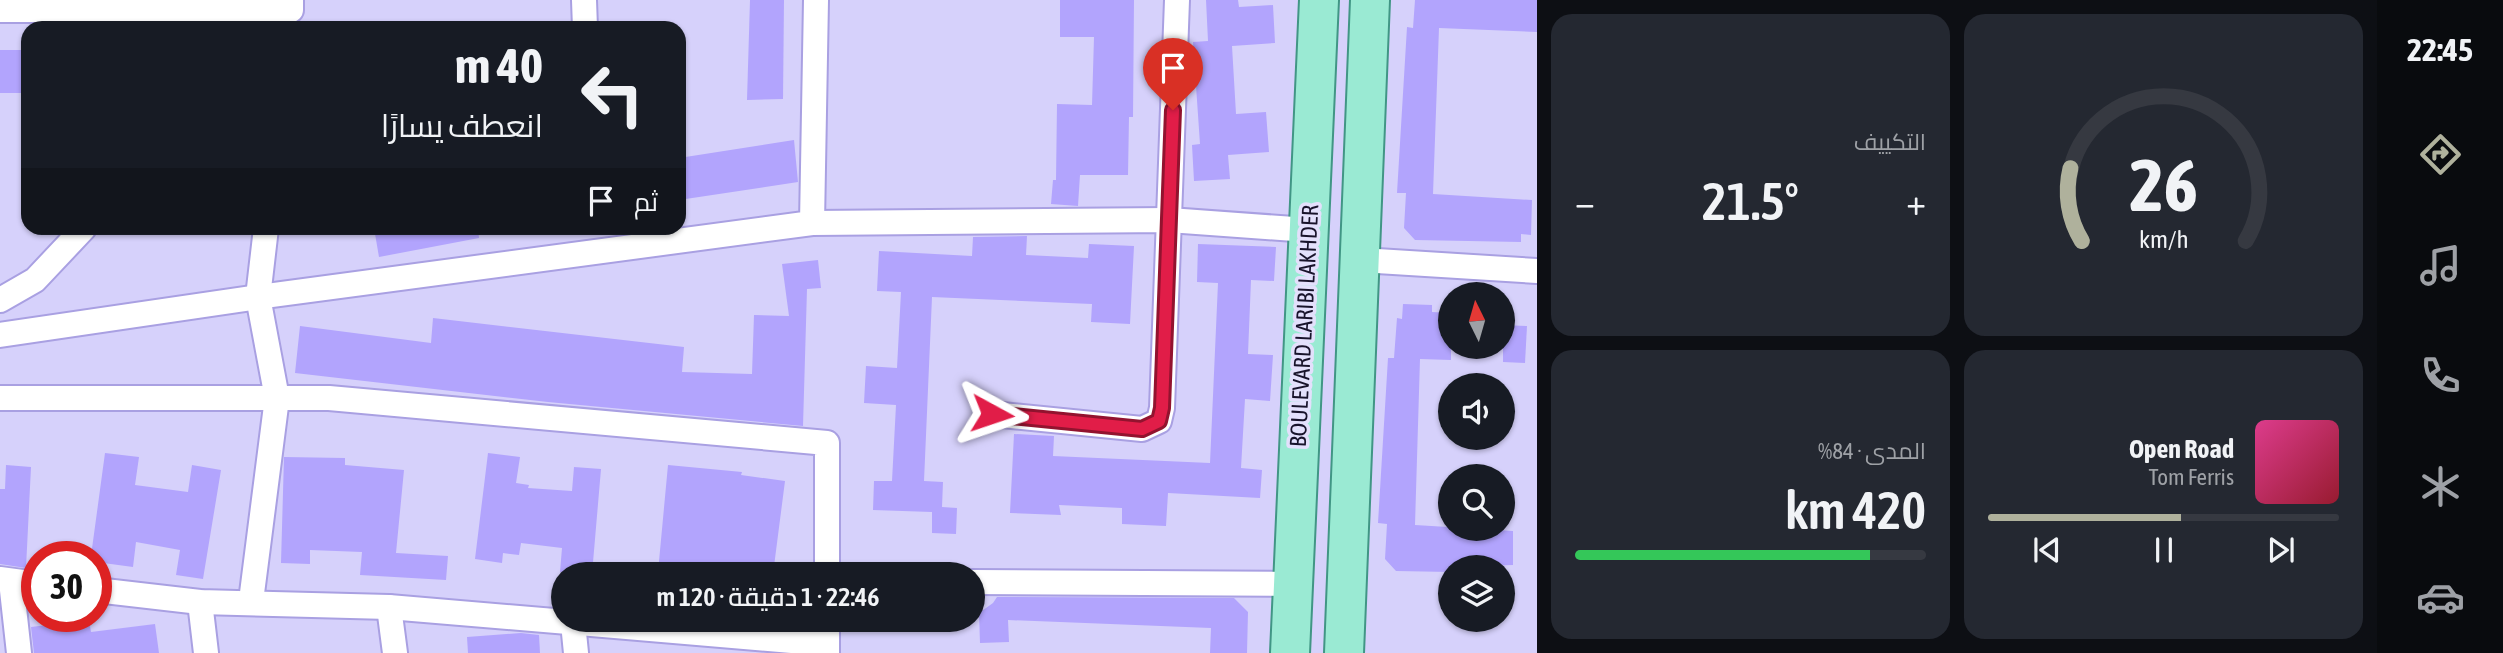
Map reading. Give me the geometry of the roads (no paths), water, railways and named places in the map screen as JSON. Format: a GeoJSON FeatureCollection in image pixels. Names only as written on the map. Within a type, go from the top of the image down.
{"type":"FeatureCollection","features":[{"type":"Feature","properties":{"kind":"main road","name":"BOULEVARD LARIBI LAKHDER"},"geometry":{"type":"LineString","coordinates":[[1290,653],[1319,0]]}},
{"type":"Feature","properties":{"kind":"main road"},"geometry":{"type":"LineString","coordinates":[[1344,653],[1370,0]]}},
{"type":"Feature","properties":{"kind":"street"},"geometry":{"type":"LineString","coordinates":[[584,0],[585,21]]}},
{"type":"Feature","properties":{"kind":"street"},"geometry":{"type":"LineString","coordinates":[[812,223],[816,0]]}},
{"type":"Feature","properties":{"kind":"street"},"geometry":{"type":"LineString","coordinates":[[992,414],[1142,429],[1159,421],[1162,408],[1177,0]]}},
{"type":"Feature","properties":{"kind":"street"},"geometry":{"type":"LineString","coordinates":[[0,10],[286,17]]}},
{"type":"Feature","properties":{"kind":"street"},"geometry":{"type":"LineString","coordinates":[[0,335],[258,297],[812,223],[1169,220],[1308,230]]}},
{"type":"Feature","properties":{"kind":"street"},"geometry":{"type":"LineString","coordinates":[[0,300],[35,280],[77,235]]}},
{"type":"Feature","properties":{"kind":"street"},"geometry":{"type":"LineString","coordinates":[[251,601],[277,398],[258,297],[265,235]]}},
{"type":"Feature","properties":{"kind":"street"},"geometry":{"type":"LineString","coordinates":[[1361,260],[1537,271]]}},
{"type":"Feature","properties":{"kind":"street"},"geometry":{"type":"LineString","coordinates":[[0,398],[329,398],[827,443],[827,562]]}},
{"type":"Feature","properties":{"kind":"street"},"geometry":{"type":"LineString","coordinates":[[5,580],[19,653]]}},
{"type":"Feature","properties":{"kind":"street"},"geometry":{"type":"LineString","coordinates":[[985,582],[1293,584]]}},
{"type":"Feature","properties":{"kind":"street"},"geometry":{"type":"LineString","coordinates":[[112,592],[201,601],[389,607],[551,621]]}},
{"type":"Feature","properties":{"kind":"street"},"geometry":{"type":"LineString","coordinates":[[201,601],[206,653]]}},
{"type":"Feature","properties":{"kind":"street"},"geometry":{"type":"LineString","coordinates":[[389,607],[395,653]]}},
{"type":"Feature","properties":{"kind":"street"},"geometry":{"type":"LineString","coordinates":[[574,632],[576,653]]}},
{"type":"Feature","properties":{"kind":"street"},"geometry":{"type":"LineString","coordinates":[[716,632],[827,639]]}}]}
